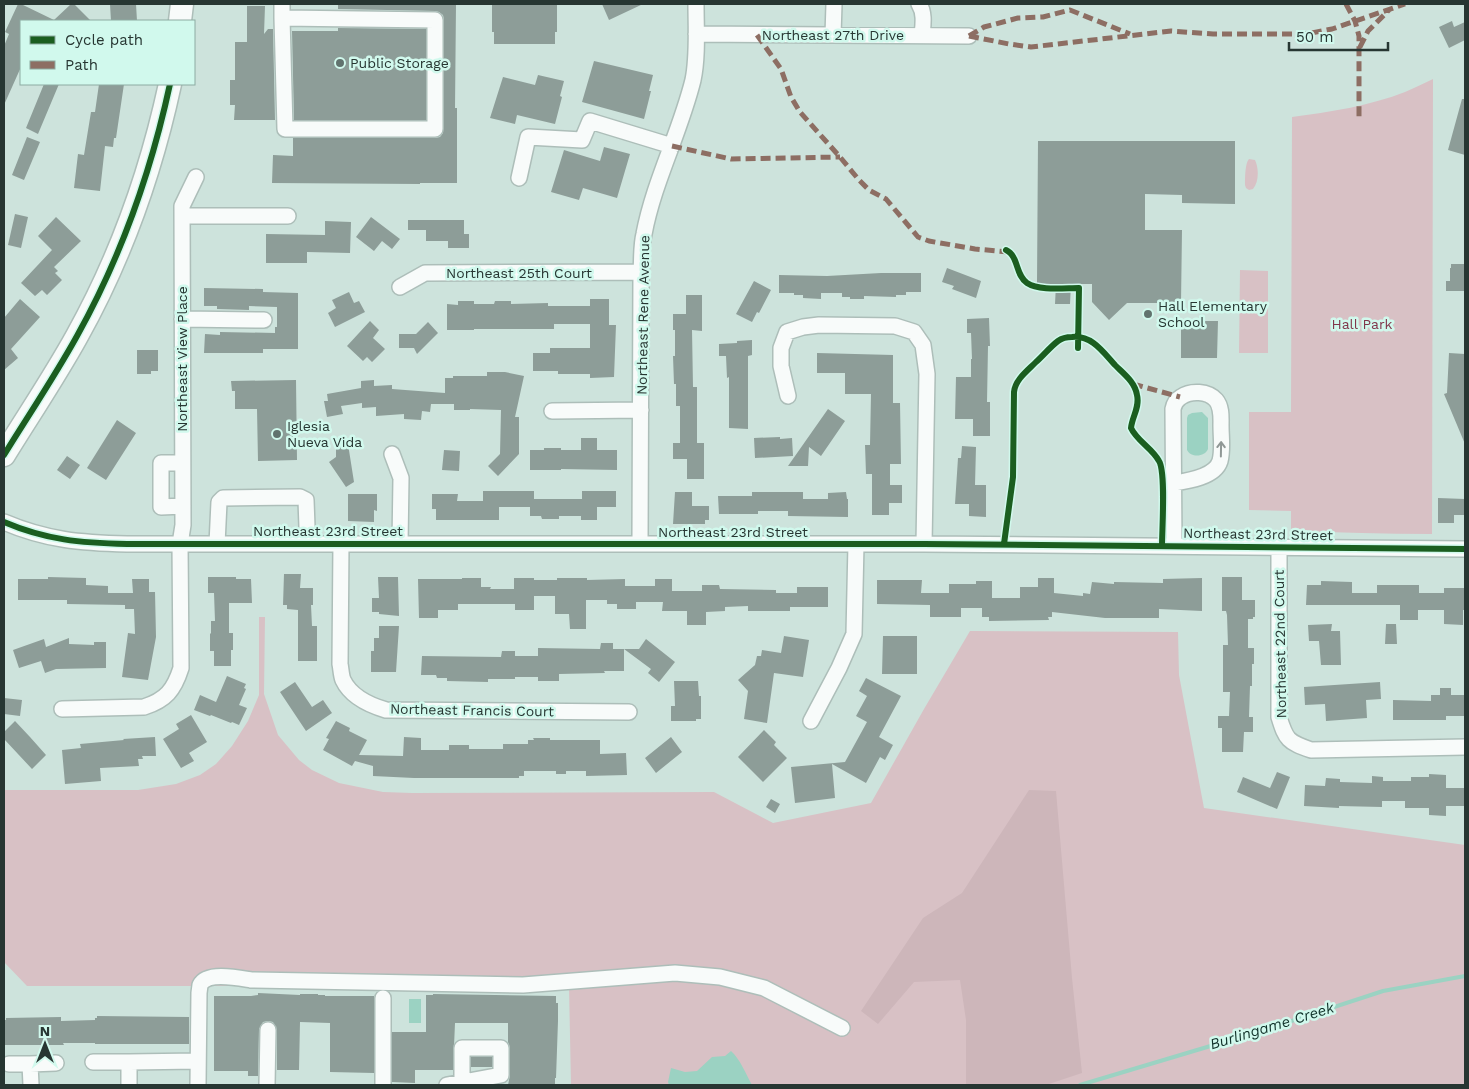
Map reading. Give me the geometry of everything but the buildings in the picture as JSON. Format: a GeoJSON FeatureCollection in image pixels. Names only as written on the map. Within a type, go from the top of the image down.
{"type":"FeatureCollection","features":[{"type":"Feature","properties":{"kind":"highway"},"geometry":{"type":"LineString","coordinates":[[180,20],[182,4]]}},
{"type":"Feature","properties":{"kind":"highway"},"geometry":{"type":"LineString","coordinates":[[4,455],[77,336],[117,254],[130,223],[155,148],[170,85]]}},
{"type":"Feature","properties":{"kind":"street","name":"Northeast Rene Avenue"},"geometry":{"type":"LineString","coordinates":[[640,544],[641,272],[643,236],[648,214],[684,111],[693,78],[696,55],[696,4]]}},
{"type":"Feature","properties":{"kind":"street"},"geometry":{"type":"LineString","coordinates":[[833,35],[834,4]]}},
{"type":"Feature","properties":{"kind":"street"},"geometry":{"type":"LineString","coordinates":[[919,4],[922,8],[923,16],[922,36]]}},
{"type":"Feature","properties":{"kind":"street"},"geometry":{"type":"LineString","coordinates":[[282,11],[435,20],[434,129],[285,129],[282,11]]}},
{"type":"Feature","properties":{"kind":"street","name":"Northeast 27th Drive"},"geometry":{"type":"LineString","coordinates":[[696,34],[969,36]]}},
{"type":"Feature","properties":{"kind":"street"},"geometry":{"type":"LineString","coordinates":[[519,178],[528,137],[582,140],[590,121],[672,146]]}},
{"type":"Feature","properties":{"kind":"street","name":"Northeast View Place"},"geometry":{"type":"LineString","coordinates":[[62,709],[144,707],[157,703],[168,695],[176,682],[180,668],[182,206],[196,177]]}},
{"type":"Feature","properties":{"kind":"street"},"geometry":{"type":"LineString","coordinates":[[182,216],[288,216]]}},
{"type":"Feature","properties":{"kind":"street","name":"Northeast 25th Court"},"geometry":{"type":"LineString","coordinates":[[400,287],[425,274],[641,272]]}},
{"type":"Feature","properties":{"kind":"street"},"geometry":{"type":"LineString","coordinates":[[182,319],[264,320]]}},
{"type":"Feature","properties":{"kind":"street"},"geometry":{"type":"LineString","coordinates":[[788,396],[781,366],[781,348],[786,332],[819,325],[895,326],[914,332],[923,345],[927,374],[924,544]]}},
{"type":"Feature","properties":{"kind":"street"},"geometry":{"type":"LineString","coordinates":[[1174,483],[1200,478],[1215,470],[1220,463],[1220,408],[1218,401],[1211,396],[1200,393],[1186,394],[1175,402],[1173,409],[1174,546]]}},
{"type":"Feature","properties":{"kind":"street"},"geometry":{"type":"LineString","coordinates":[[552,411],[641,410]]}},
{"type":"Feature","properties":{"kind":"street"},"geometry":{"type":"LineString","coordinates":[[392,454],[401,478],[400,544]]}},
{"type":"Feature","properties":{"kind":"street"},"geometry":{"type":"LineString","coordinates":[[182,463],[161,463],[161,507],[182,506]]}},
{"type":"Feature","properties":{"kind":"street"},"geometry":{"type":"LineString","coordinates":[[217,544],[219,502],[223,498],[300,497],[306,500],[307,527]]}},
{"type":"Feature","properties":{"kind":"street","name":"Northeast 23rd Street"},"geometry":{"type":"LineString","coordinates":[[4,522],[33,533],[66,541],[108,544],[924,544],[1465,549]]}},
{"type":"Feature","properties":{"kind":"street","name":"Northeast Francis Court"},"geometry":{"type":"LineString","coordinates":[[341,543],[340,664],[343,680],[354,694],[369,705],[386,710],[629,712]]}},
{"type":"Feature","properties":{"kind":"street"},"geometry":{"type":"LineString","coordinates":[[811,722],[854,634],[856,544]]}},
{"type":"Feature","properties":{"kind":"street","name":"Northeast 22nd Court"},"geometry":{"type":"LineString","coordinates":[[1279,548],[1279,717],[1284,736],[1297,745],[1311,750],[1465,747]]}},
{"type":"Feature","properties":{"kind":"street"},"geometry":{"type":"LineString","coordinates":[[198,1085],[200,985],[210,977],[220,976],[251,980],[523,986],[675,973],[720,976],[764,988],[842,1028]]}},
{"type":"Feature","properties":{"kind":"street"},"geometry":{"type":"LineString","coordinates":[[382,1085],[383,998]]}},
{"type":"Feature","properties":{"kind":"street"},"geometry":{"type":"LineString","coordinates":[[267,1085],[268,1030]]}},
{"type":"Feature","properties":{"kind":"street"},"geometry":{"type":"LineString","coordinates":[[93,1062],[198,1061]]}},
{"type":"Feature","properties":{"kind":"street"},"geometry":{"type":"LineString","coordinates":[[129,1062],[129,1085]]}},
{"type":"Feature","properties":{"kind":"street"},"geometry":{"type":"LineString","coordinates":[[9,1064],[56,1063]]}},
{"type":"Feature","properties":{"kind":"street"},"geometry":{"type":"LineString","coordinates":[[30,1064],[30,1085]]}},
{"type":"Feature","properties":{"kind":"green space","name":"Hall Park"},"geometry":{"type":"Polygon","coordinates":[[[1433,79],[1432,534],[1291,531],[1291,511],[1249,510],[1249,412],[1291,412],[1292,117],[1335,111],[1378,101],[1405,92],[1433,79]]]}},
{"type":"Feature","properties":{"kind":"green space"},"geometry":{"type":"Polygon","coordinates":[[[1249,159],[1255,160],[1258,175],[1255,186],[1249,190],[1245,185],[1246,167],[1249,159]]]}},
{"type":"Feature","properties":{"kind":"green space"},"geometry":{"type":"Polygon","coordinates":[[[1240,270],[1268,271],[1268,353],[1239,353],[1240,270]]]}},
{"type":"Feature","properties":{"kind":"green space"},"geometry":{"type":"Polygon","coordinates":[[[259,617],[265,617],[264,694],[278,735],[299,760],[312,770],[339,783],[383,792],[412,793],[714,792],[773,823],[871,803],[970,631],[1178,632],[1179,675],[1204,808],[1465,845],[1465,1085],[571,1085],[569,986],[27,986],[4,962],[4,790],[138,790],[176,784],[200,775],[216,764],[232,746],[248,721],[259,695],[259,617]]]}},
{"type":"Feature","properties":{"kind":"shaded area"},"geometry":{"type":"Polygon","coordinates":[[[1202,412],[1208,418],[1208,449],[1204,454],[1198,456],[1189,453],[1187,450],[1187,418],[1192,413],[1202,412]]]}},
{"type":"Feature","properties":{"kind":"shaded area"},"geometry":{"type":"Polygon","coordinates":[[[1029,790],[1056,791],[1082,1073],[1046,1085],[966,1085],[966,1020],[960,980],[914,982],[878,1024],[861,1011],[923,918],[962,893],[1029,790]]]}},
{"type":"Feature","properties":{"kind":"shaded area"},"geometry":{"type":"Polygon","coordinates":[[[409,999],[421,999],[421,1023],[409,1023],[409,999]]]}},
{"type":"Feature","properties":{"kind":"shaded area"},"geometry":{"type":"Polygon","coordinates":[[[731,1051],[740,1062],[752,1085],[669,1085],[671,1068],[685,1072],[697,1071],[712,1057],[725,1056],[731,1051]]]}},
{"type":"Feature","properties":{"kind":"waterway","name":"Burlingame Creek"},"geometry":{"type":"LineString","coordinates":[[1080,1085],[1264,1030],[1383,991],[1465,976]]}},
{"type":"Feature","properties":{"kind":"marked path"},"geometry":{"type":"LineString","coordinates":[[1346,4],[1355,21],[1359,36],[1359,117]]}},
{"type":"Feature","properties":{"kind":"marked path"},"geometry":{"type":"LineString","coordinates":[[969,36],[1031,47],[1171,31],[1213,34],[1306,34],[1332,29],[1405,4]]}},
{"type":"Feature","properties":{"kind":"marked path"},"geometry":{"type":"LineString","coordinates":[[969,36],[984,27],[1018,18],[1043,17],[1070,10],[1130,34]]}},
{"type":"Feature","properties":{"kind":"marked path"},"geometry":{"type":"LineString","coordinates":[[1360,47],[1368,31],[1389,10]]}},
{"type":"Feature","properties":{"kind":"marked path"},"geometry":{"type":"LineString","coordinates":[[757,35],[781,69],[791,97],[800,112],[859,180],[869,190],[886,199],[918,237],[929,241],[975,249],[1009,252]]}},
{"type":"Feature","properties":{"kind":"marked path"},"geometry":{"type":"LineString","coordinates":[[672,146],[731,159],[840,157]]}},
{"type":"Feature","properties":{"kind":"marked path"},"geometry":{"type":"LineString","coordinates":[[1133,384],[1180,397]]}},
{"type":"Feature","properties":{"kind":"cycle path"},"geometry":{"type":"LineString","coordinates":[[4,455],[69,351],[93,306],[121,245],[144,182],[170,85]]}},
{"type":"Feature","properties":{"kind":"cycle path"},"geometry":{"type":"LineString","coordinates":[[1006,250],[1013,257],[1023,280],[1032,286],[1059,289],[1079,288],[1078,348]]}},
{"type":"Feature","properties":{"kind":"cycle path"},"geometry":{"type":"LineString","coordinates":[[1004,544],[1013,477],[1015,388],[1022,376],[1055,343],[1063,338],[1079,337],[1096,345],[1129,378],[1136,390],[1137,408],[1131,428],[1137,437],[1153,452],[1161,467],[1163,488],[1162,546]]}},
{"type":"Feature","properties":{"kind":"cycle path"},"geometry":{"type":"LineString","coordinates":[[4,522],[49,537],[94,543],[127,544],[924,544],[1465,549]]}},
{"type":"Feature","properties":{"kind":"place","name":"Public Storage"},"geometry":{"type":"Point","coordinates":[340,63]}},
{"type":"Feature","properties":{"kind":"place","name":"Hall Elementary School"},"geometry":{"type":"Point","coordinates":[1148,314]}},
{"type":"Feature","properties":{"kind":"place","name":"Iglesia Nueva Vida"},"geometry":{"type":"Point","coordinates":[277,434]}}]}
